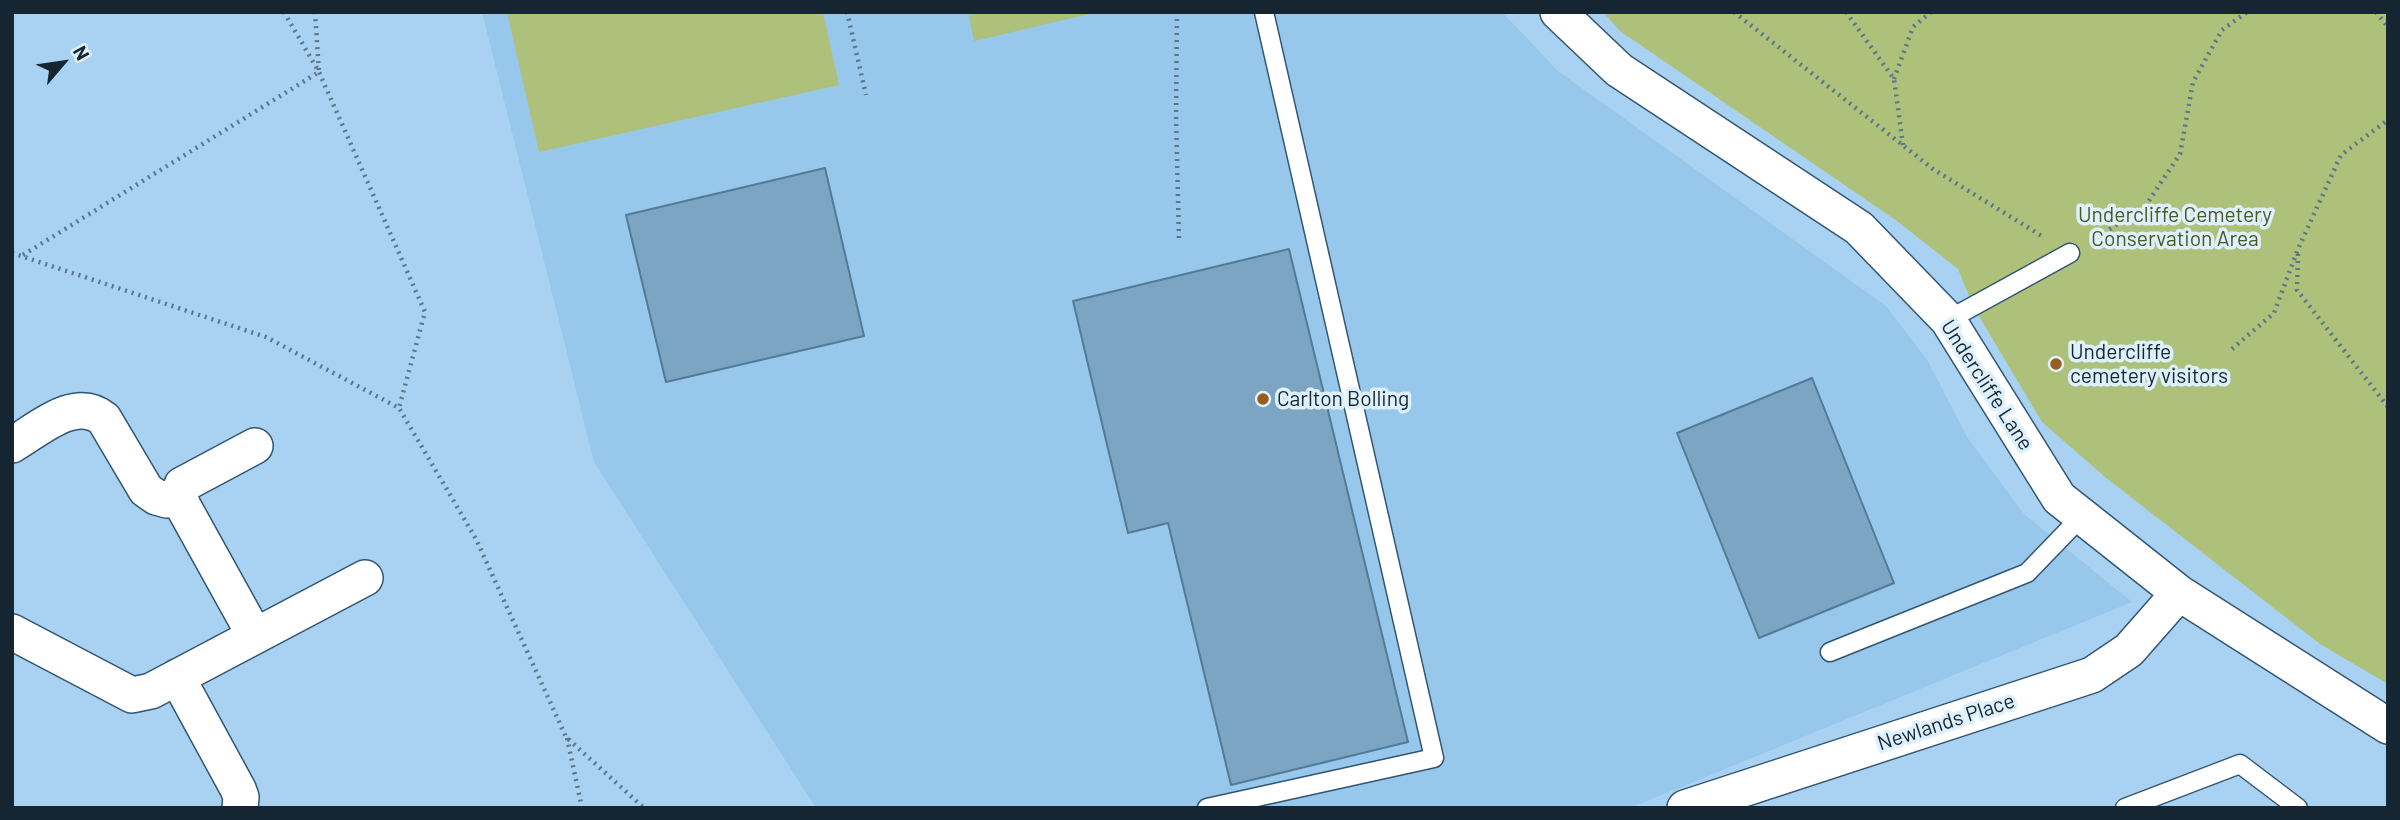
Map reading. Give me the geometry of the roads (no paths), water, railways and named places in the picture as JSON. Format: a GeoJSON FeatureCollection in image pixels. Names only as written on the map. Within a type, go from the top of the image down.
{"type":"FeatureCollection","features":[{"type":"Feature","properties":{"kind":"street","name":"Undercliffe Lane"},"geometry":{"type":"LineString","coordinates":[[1558,12],[1619,70],[1859,228],[1948,320],[2059,498],[2179,593],[2388,726]]}},
{"type":"Feature","properties":{"kind":"street"},"geometry":{"type":"LineString","coordinates":[[12,445],[69,411],[84,410],[96,413],[104,419],[146,490],[167,500],[178,494],[182,485],[255,446]]}},
{"type":"Feature","properties":{"kind":"street"},"geometry":{"type":"LineString","coordinates":[[178,494],[255,636]]}},
{"type":"Feature","properties":{"kind":"street"},"geometry":{"type":"LineString","coordinates":[[12,632],[132,695],[152,691],[365,578]]}},
{"type":"Feature","properties":{"kind":"street","name":"Newlands Place"},"geometry":{"type":"LineString","coordinates":[[1685,808],[2092,675],[2129,650],[2179,593]]}},
{"type":"Feature","properties":{"kind":"street"},"geometry":{"type":"LineString","coordinates":[[177,677],[238,789],[241,797],[240,808]]}},
{"type":"Feature","properties":{"kind":"lane"},"geometry":{"type":"LineString","coordinates":[[1208,808],[1434,758],[1264,12]]}},
{"type":"Feature","properties":{"kind":"lane"},"geometry":{"type":"LineString","coordinates":[[1948,320],[2070,253]]}},
{"type":"Feature","properties":{"kind":"lane"},"geometry":{"type":"LineString","coordinates":[[1830,652],[2026,573],[2082,516]]}},
{"type":"Feature","properties":{"kind":"lane"},"geometry":{"type":"LineString","coordinates":[[2125,808],[2240,764],[2298,808]]}},
{"type":"Feature","properties":{"kind":"place","name":"Undercliffe cemetery visitors"},"geometry":{"type":"Point","coordinates":[2056,364]}},
{"type":"Feature","properties":{"kind":"place","name":"Carlton Bolling"},"geometry":{"type":"Point","coordinates":[1263,399]}},
{"type":"Feature","properties":{"kind":"park label","name":"Undercliffe Cemetery Conservation Area"},"geometry":{"type":"Point","coordinates":[2175,227]}}]}
